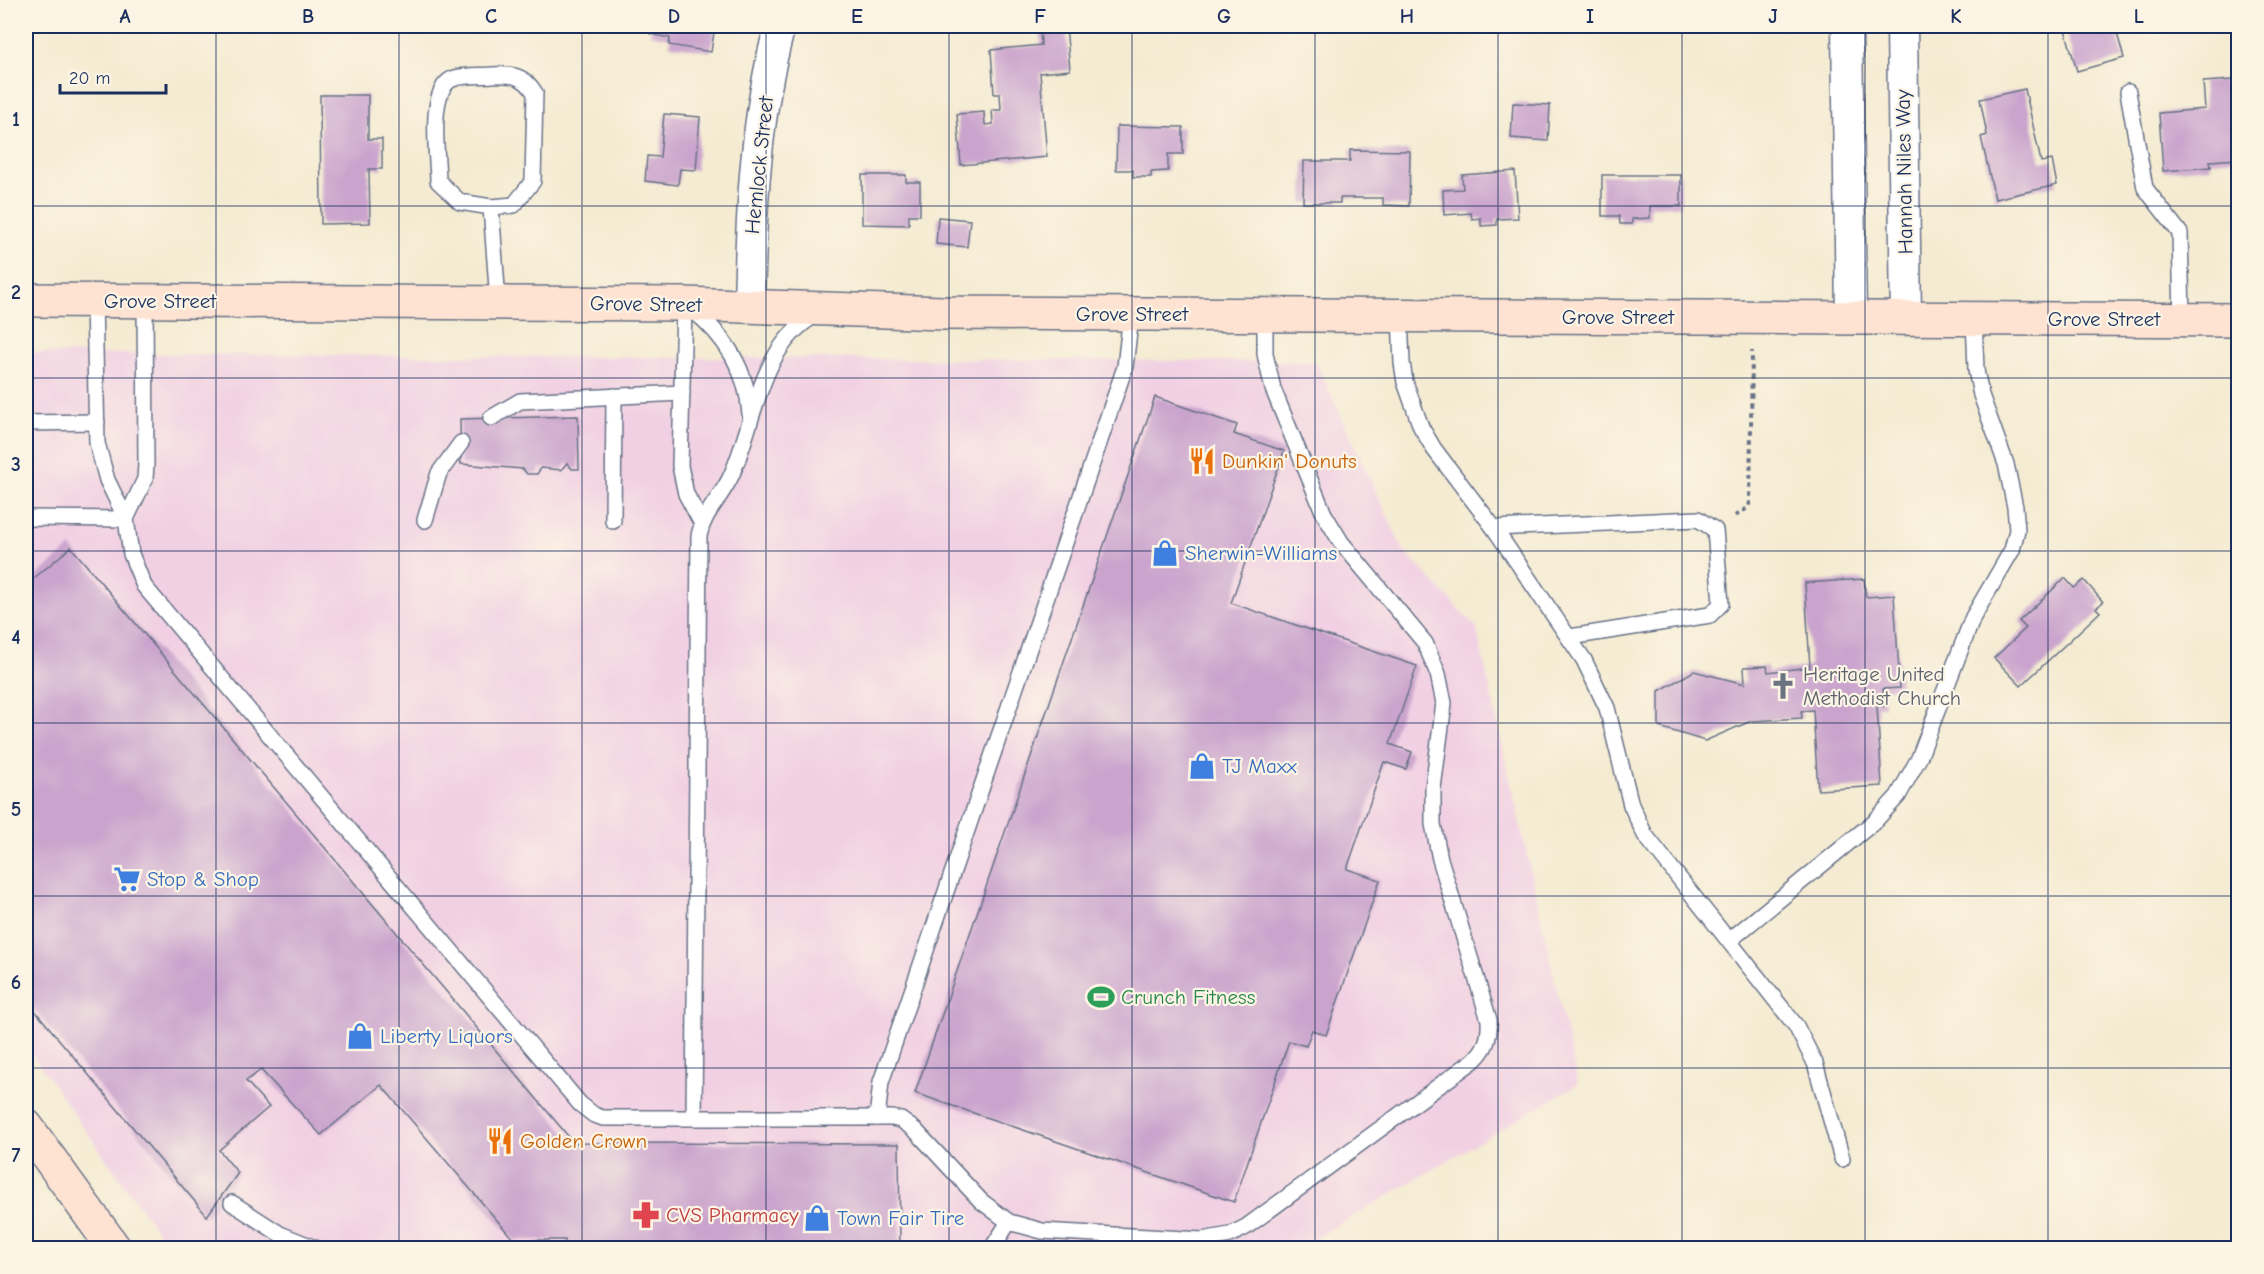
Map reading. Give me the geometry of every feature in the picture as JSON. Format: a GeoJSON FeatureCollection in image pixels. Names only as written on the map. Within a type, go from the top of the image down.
{"type":"FeatureCollection","features":[{"type":"Feature","properties":{"kind":"main road","name":"Grove Street"},"geometry":{"type":"LineString","coordinates":[[26,300],[684,304],[826,309],[1131,314],[2238,320]]}},
{"type":"Feature","properties":{"kind":"main road"},"geometry":{"type":"LineString","coordinates":[[26,1126],[114,1248]]}},
{"type":"Feature","properties":{"kind":"street","name":"Hemlock Street"},"geometry":{"type":"LineString","coordinates":[[749,306],[756,177],[768,76],[780,26]]}},
{"type":"Feature","properties":{"kind":"street"},"geometry":{"type":"LineString","coordinates":[[1847,26],[1851,318]]}},
{"type":"Feature","properties":{"kind":"street","name":"Hannah Niles Way"},"geometry":{"type":"LineString","coordinates":[[1902,26],[1906,318]]}},
{"type":"Feature","properties":{"kind":"lane"},"geometry":{"type":"LineString","coordinates":[[513,74],[528,81],[535,93],[533,181],[514,205],[491,207],[459,202],[438,181],[436,99],[442,86],[454,78],[513,74]]}},
{"type":"Feature","properties":{"kind":"lane"},"geometry":{"type":"LineString","coordinates":[[2128,92],[2145,188],[2180,233],[2182,320]]}},
{"type":"Feature","properties":{"kind":"lane"},"geometry":{"type":"LineString","coordinates":[[491,207],[498,303]]}},
{"type":"Feature","properties":{"kind":"lane"},"geometry":{"type":"LineString","coordinates":[[94,300],[97,423],[101,462],[126,519],[131,554],[144,586],[580,1104],[594,1115],[603,1118],[892,1118],[908,1124],[981,1201],[1009,1222],[1042,1231],[1202,1240],[1230,1235],[1246,1227],[1473,1061],[1487,1044],[1489,1020],[1440,859],[1433,824],[1433,788],[1444,704],[1438,674],[1425,644],[1341,542],[1324,514],[1273,389],[1265,354],[1264,315]]}},
{"type":"Feature","properties":{"kind":"lane"},"geometry":{"type":"LineString","coordinates":[[126,519],[145,479],[147,464],[145,301]]}},
{"type":"Feature","properties":{"kind":"lane"},"geometry":{"type":"LineString","coordinates":[[684,304],[681,472],[686,494],[701,522]]}},
{"type":"Feature","properties":{"kind":"lane"},"geometry":{"type":"LineString","coordinates":[[684,304],[711,327],[733,355],[746,382],[750,417]]}},
{"type":"Feature","properties":{"kind":"lane"},"geometry":{"type":"LineString","coordinates":[[694,1118],[697,549],[701,522],[729,480],[769,368],[786,340],[808,319],[826,309]]}},
{"type":"Feature","properties":{"kind":"lane"},"geometry":{"type":"LineString","coordinates":[[877,1118],[878,1095],[885,1071],[1125,367],[1131,314]]}},
{"type":"Feature","properties":{"kind":"lane"},"geometry":{"type":"LineString","coordinates":[[1401,316],[1402,363],[1405,382],[1421,428],[1570,637],[1596,683],[1607,708],[1637,820],[1657,850],[1730,940],[1796,1026],[1807,1044],[1815,1063],[1842,1159]]}},
{"type":"Feature","properties":{"kind":"lane"},"geometry":{"type":"LineString","coordinates":[[1730,940],[1875,821],[1898,796],[1919,758],[1972,617],[2012,549],[2016,530],[2015,507],[2006,464],[1978,378],[1974,318]]}},
{"type":"Feature","properties":{"kind":"lane"},"geometry":{"type":"LineString","coordinates":[[491,418],[520,401],[682,393]]}},
{"type":"Feature","properties":{"kind":"lane"},"geometry":{"type":"LineString","coordinates":[[613,521],[614,396]]}},
{"type":"Feature","properties":{"kind":"lane"},"geometry":{"type":"LineString","coordinates":[[26,423],[97,423]]}},
{"type":"Feature","properties":{"kind":"lane"},"geometry":{"type":"LineString","coordinates":[[425,520],[439,473],[461,443]]}},
{"type":"Feature","properties":{"kind":"lane"},"geometry":{"type":"LineString","coordinates":[[26,518],[126,519]]}},
{"type":"Feature","properties":{"kind":"lane"},"geometry":{"type":"LineString","coordinates":[[1494,528],[1698,519],[1715,530],[1721,604],[1710,615],[1570,637]]}},
{"type":"Feature","properties":{"kind":"lane"},"geometry":{"type":"LineString","coordinates":[[232,1203],[280,1234],[315,1248]]}},
{"type":"Feature","properties":{"kind":"lane"},"geometry":{"type":"LineString","coordinates":[[992,1248],[1009,1222]]}},
{"type":"Feature","properties":{"kind":"path"},"geometry":{"type":"LineString","coordinates":[[1715,530],[1749,507],[1752,350]]}},
{"type":"Feature","properties":{"kind":"shaded area"},"geometry":{"type":"Polygon","coordinates":[[[26,353],[1316,362],[1403,550],[1476,627],[1578,1084],[1299,1248],[169,1248],[26,1046],[26,353]]]}},
{"type":"Feature","properties":{"kind":"building"},"geometry":{"type":"Polygon","coordinates":[[[652,26],[715,26],[711,52],[669,45],[670,38],[650,34],[652,26]]]}},
{"type":"Feature","properties":{"kind":"building"},"geometry":{"type":"Polygon","coordinates":[[[1040,26],[1066,26],[1070,70],[1040,73],[1047,157],[961,165],[957,114],[984,112],[985,125],[993,124],[992,110],[1001,110],[1000,94],[994,94],[991,50],[1041,45],[1040,26]]]}},
{"type":"Feature","properties":{"kind":"building"},"geometry":{"type":"Polygon","coordinates":[[[2064,26],[2115,26],[2124,58],[2077,71],[2064,26]]]}},
{"type":"Feature","properties":{"kind":"building"},"geometry":{"type":"Polygon","coordinates":[[[2233,80],[2235,107],[2238,107],[2238,159],[2210,161],[2211,167],[2163,171],[2159,113],[2205,109],[2203,82],[2233,80]]]}},
{"type":"Feature","properties":{"kind":"building"},"geometry":{"type":"Polygon","coordinates":[[[2025,89],[2041,162],[2052,160],[2057,185],[1995,199],[1981,137],[1987,135],[1980,99],[2025,89]]]}},
{"type":"Feature","properties":{"kind":"building"},"geometry":{"type":"Polygon","coordinates":[[[320,95],[368,95],[368,139],[382,139],[382,169],[369,169],[370,223],[321,224],[320,95]]]}},
{"type":"Feature","properties":{"kind":"building"},"geometry":{"type":"Polygon","coordinates":[[[1513,103],[1550,105],[1548,141],[1511,138],[1513,103]]]}},
{"type":"Feature","properties":{"kind":"building"},"geometry":{"type":"Polygon","coordinates":[[[664,114],[700,117],[696,170],[680,169],[678,185],[645,181],[647,156],[660,157],[664,114]]]}},
{"type":"Feature","properties":{"kind":"building"},"geometry":{"type":"Polygon","coordinates":[[[1117,126],[1183,127],[1183,154],[1168,154],[1168,171],[1151,172],[1151,177],[1133,177],[1133,170],[1116,170],[1117,126]]]}},
{"type":"Feature","properties":{"kind":"building"},"geometry":{"type":"Polygon","coordinates":[[[1350,150],[1410,151],[1409,206],[1383,205],[1383,198],[1340,198],[1340,203],[1303,203],[1304,161],[1350,161],[1350,150]]]}},
{"type":"Feature","properties":{"kind":"building"},"geometry":{"type":"Polygon","coordinates":[[[1515,171],[1518,218],[1497,219],[1497,225],[1481,226],[1481,218],[1472,219],[1471,213],[1444,215],[1443,190],[1463,189],[1462,175],[1515,171]]]}},
{"type":"Feature","properties":{"kind":"building"},"geometry":{"type":"Polygon","coordinates":[[[862,175],[906,175],[906,182],[920,182],[920,215],[909,215],[909,225],[862,224],[862,175]]]}},
{"type":"Feature","properties":{"kind":"building"},"geometry":{"type":"Polygon","coordinates":[[[1602,175],[1681,175],[1681,206],[1650,206],[1650,218],[1632,219],[1632,224],[1620,224],[1619,216],[1602,216],[1602,175]]]}},
{"type":"Feature","properties":{"kind":"building"},"geometry":{"type":"Polygon","coordinates":[[[938,217],[970,220],[967,247],[936,244],[938,217]]]}},
{"type":"Feature","properties":{"kind":"building"},"geometry":{"type":"Polygon","coordinates":[[[1155,397],[1237,425],[1234,434],[1284,451],[1231,603],[1417,666],[1390,744],[1412,752],[1406,769],[1384,762],[1347,869],[1380,880],[1326,1035],[1312,1030],[1306,1046],[1289,1041],[1234,1202],[915,1093],[1155,397]]]}},
{"type":"Feature","properties":{"kind":"building"},"geometry":{"type":"Polygon","coordinates":[[[578,416],[579,469],[572,469],[567,463],[561,470],[541,468],[537,474],[527,474],[523,469],[461,464],[460,419],[578,416]]]}},
{"type":"Feature","properties":{"kind":"building"},"geometry":{"type":"Polygon","coordinates":[[[71,547],[574,1143],[899,1144],[900,1248],[565,1248],[565,1240],[514,1240],[381,1085],[321,1135],[261,1070],[246,1081],[269,1107],[219,1150],[238,1173],[207,1216],[26,1000],[26,585],[71,547]]]}},
{"type":"Feature","properties":{"kind":"building"},"geometry":{"type":"Polygon","coordinates":[[[2065,578],[2074,588],[2084,580],[2103,602],[2096,608],[2100,612],[2021,686],[1994,658],[2026,628],[2019,621],[2065,578]]]}},
{"type":"Feature","properties":{"kind":"building","name":"Heritage United Methodist Church"},"geometry":{"type":"Polygon","coordinates":[[[1864,579],[1866,597],[1894,595],[1900,688],[1883,689],[1884,706],[1877,706],[1882,786],[1818,790],[1813,710],[1801,711],[1802,718],[1751,721],[1705,741],[1659,727],[1659,691],[1694,671],[1745,684],[1744,667],[1767,666],[1768,672],[1810,667],[1805,583],[1864,579]]]}},
{"type":"Feature","properties":{"kind":"place","name":"Dunkin' Donuts"},"geometry":{"type":"Point","coordinates":[1202,461]}},
{"type":"Feature","properties":{"kind":"place","name":"Sherwin-Williams"},"geometry":{"type":"Point","coordinates":[1165,553]}},
{"type":"Feature","properties":{"kind":"place","name":"Heritage United Methodist Church"},"geometry":{"type":"Point","coordinates":[1783,686]}},
{"type":"Feature","properties":{"kind":"place","name":"TJ Maxx"},"geometry":{"type":"Point","coordinates":[1202,766]}},
{"type":"Feature","properties":{"kind":"place","name":"Stop & Shop"},"geometry":{"type":"Point","coordinates":[127,879]}},
{"type":"Feature","properties":{"kind":"place","name":"Crunch Fitness"},"geometry":{"type":"Point","coordinates":[1101,997]}},
{"type":"Feature","properties":{"kind":"place","name":"Liberty Liquors"},"geometry":{"type":"Point","coordinates":[360,1036]}},
{"type":"Feature","properties":{"kind":"place","name":"Golden Crown"},"geometry":{"type":"Point","coordinates":[500,1141]}},
{"type":"Feature","properties":{"kind":"place","name":"CVS Pharmacy"},"geometry":{"type":"Point","coordinates":[646,1215]}},
{"type":"Feature","properties":{"kind":"place","name":"Town Fair Tire"},"geometry":{"type":"Point","coordinates":[817,1218]}}]}
